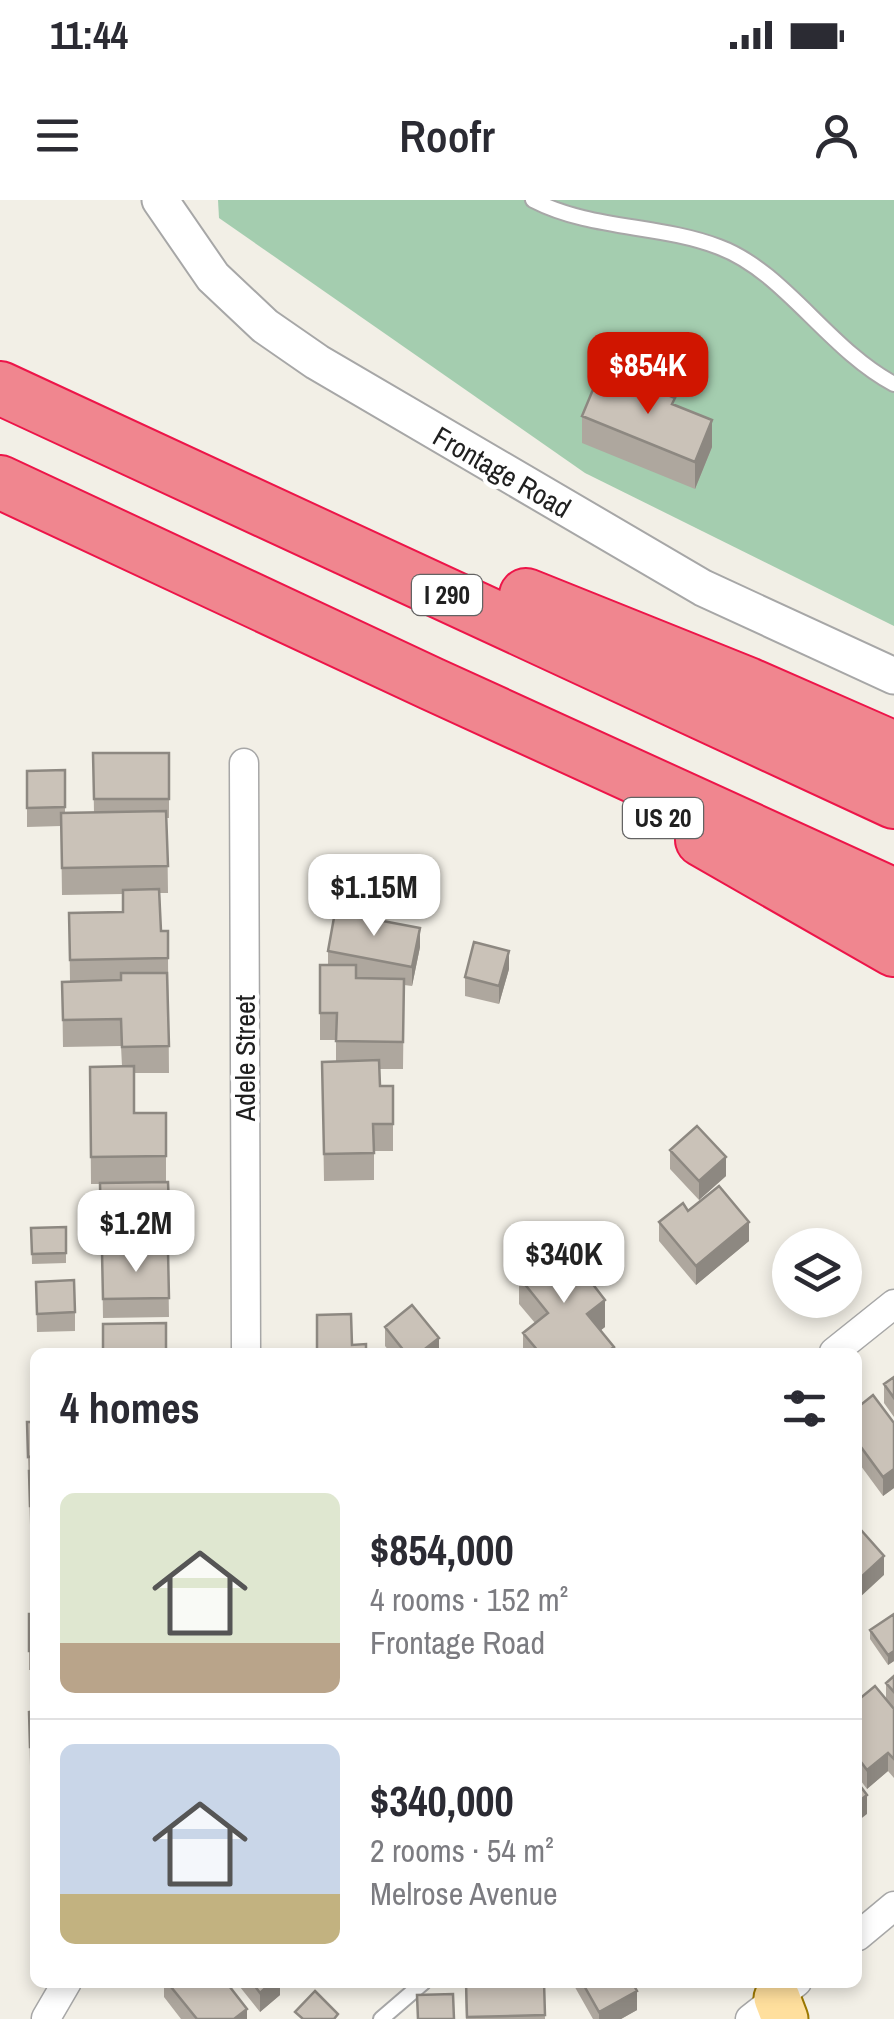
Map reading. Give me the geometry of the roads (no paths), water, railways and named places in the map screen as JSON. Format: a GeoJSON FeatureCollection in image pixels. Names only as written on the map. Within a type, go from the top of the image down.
{"type":"FeatureCollection","features":[{"type":"Feature","properties":{"kind":"highway"},"geometry":{"type":"LineString","coordinates":[[0,386],[748,684],[894,748]]}},
{"type":"Feature","properties":{"kind":"highway","name":"I 290"},"geometry":{"type":"LineString","coordinates":[[0,386],[894,802]]}},
{"type":"Feature","properties":{"kind":"highway"},"geometry":{"type":"LineString","coordinates":[[0,482],[894,895]]}},
{"type":"Feature","properties":{"kind":"highway","name":"US 20"},"geometry":{"type":"LineString","coordinates":[[432,684],[894,950]]}},
{"type":"Feature","properties":{"kind":"street","name":"Frontage Road"},"geometry":{"type":"LineString","coordinates":[[160,200],[213,278],[265,326],[316,362],[703,588],[894,676]]}},
{"type":"Feature","properties":{"kind":"street","name":"Adele Street"},"geometry":{"type":"LineString","coordinates":[[244,763],[246,1348]]}},
{"type":"Feature","properties":{"kind":"street"},"geometry":{"type":"LineString","coordinates":[[839,1348],[894,1304]]}},
{"type":"Feature","properties":{"kind":"street"},"geometry":{"type":"LineString","coordinates":[[862,1933],[894,1906]]}},
{"type":"Feature","properties":{"kind":"street"},"geometry":{"type":"LineString","coordinates":[[46,2018],[63,1988]]}},
{"type":"Feature","properties":{"kind":"lane"},"geometry":{"type":"LineString","coordinates":[[533,200],[585,219],[719,247],[761,273],[846,353],[894,384]]}},
{"type":"Feature","properties":{"kind":"lane"},"geometry":{"type":"LineString","coordinates":[[382,2019],[417,1988]]}}]}
